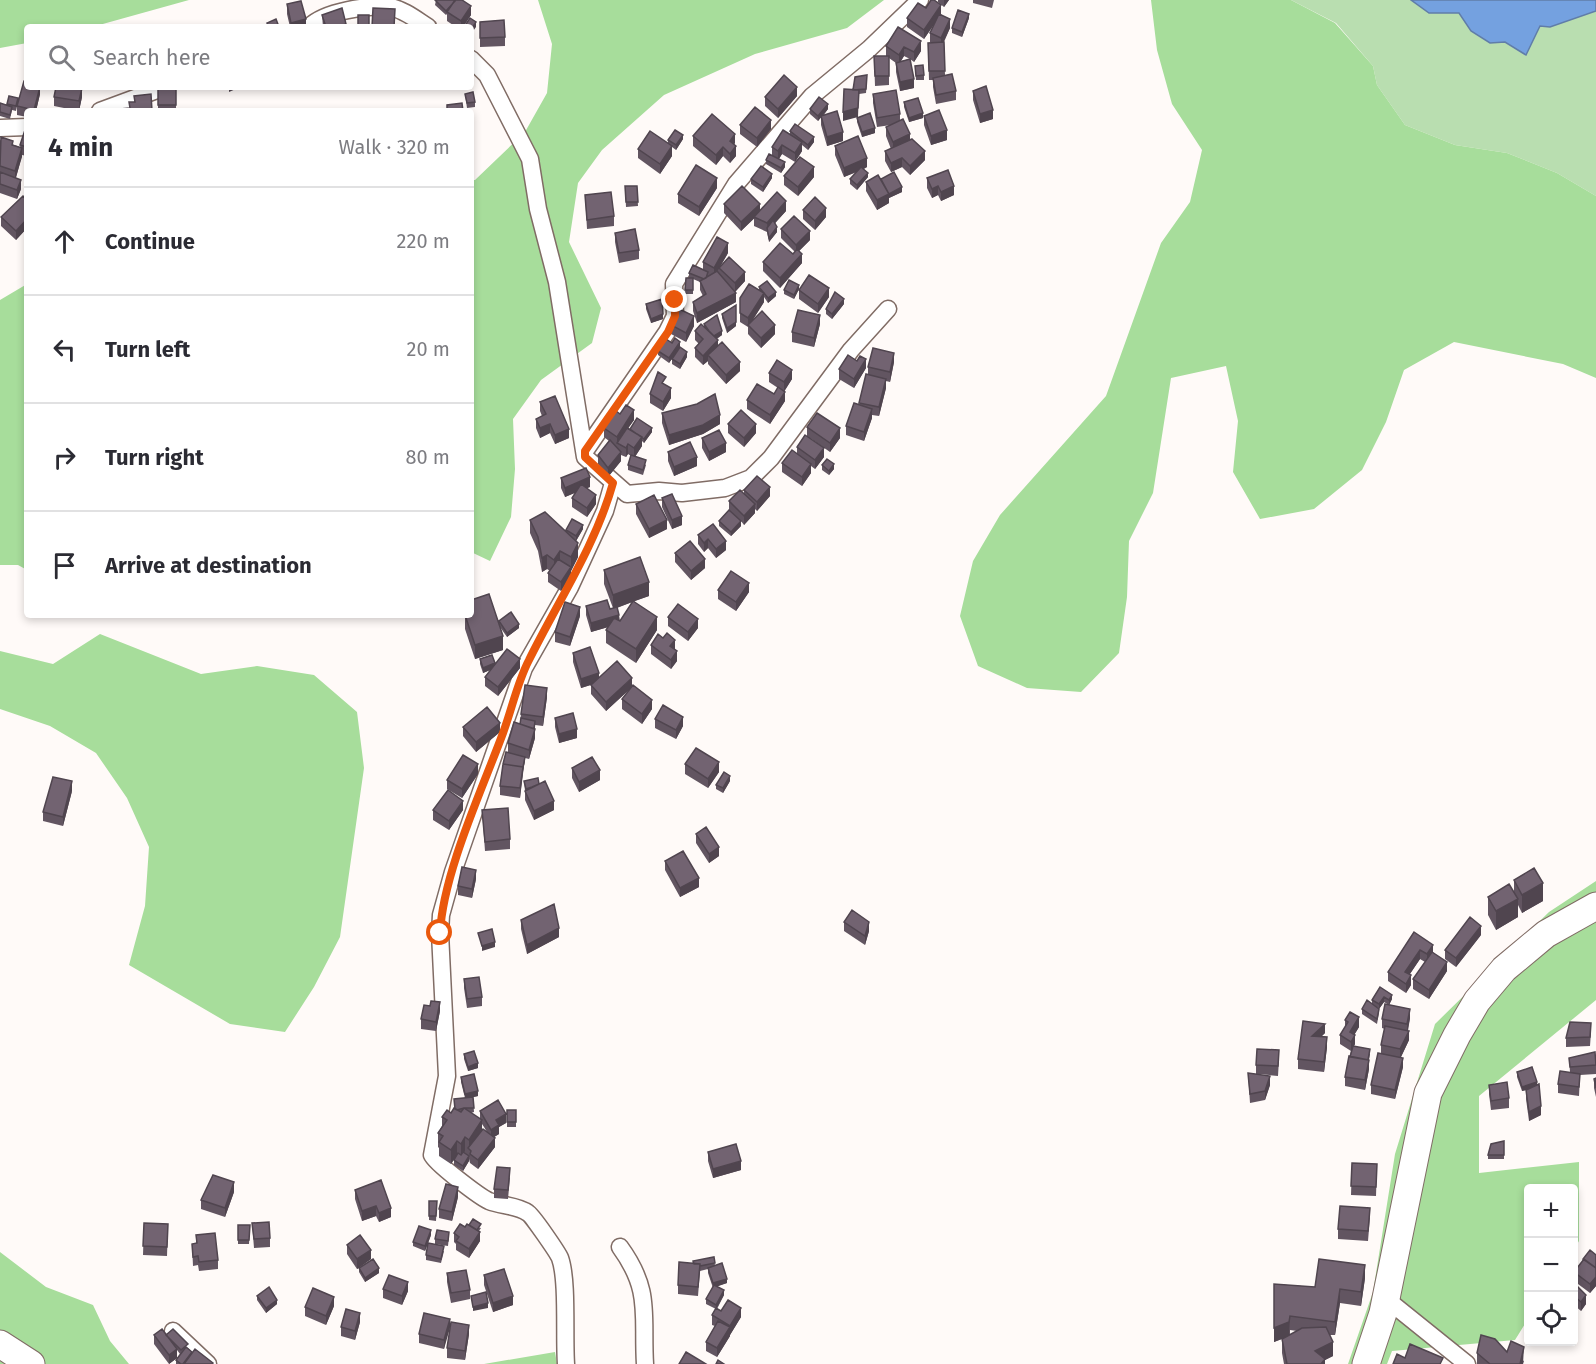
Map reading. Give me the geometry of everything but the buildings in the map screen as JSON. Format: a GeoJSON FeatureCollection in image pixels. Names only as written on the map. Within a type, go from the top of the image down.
{"type":"FeatureCollection","features":[{"type":"Feature","properties":{"kind":"highway"},"geometry":{"type":"LineString","coordinates":[[1366,1364],[1386,1298],[1428,1093],[1456,1035],[1477,1001],[1504,969],[1546,934],[1596,906]]}},
{"type":"Feature","properties":{"kind":"highway"},"geometry":{"type":"LineString","coordinates":[[0,1344],[31,1364]]}},
{"type":"Feature","properties":{"kind":"street"},"geometry":{"type":"LineString","coordinates":[[585,451],[668,332],[675,316],[674,284],[736,184],[812,96],[869,49],[920,0]]}},
{"type":"Feature","properties":{"kind":"street"},"geometry":{"type":"LineString","coordinates":[[312,24],[332,13],[391,7],[422,24]]}},
{"type":"Feature","properties":{"kind":"street"},"geometry":{"type":"LineString","coordinates":[[474,62],[487,75],[530,159],[538,209],[557,282],[585,457],[627,494],[659,491],[682,493],[725,488],[751,478],[771,458],[851,350],[888,309]]}},
{"type":"Feature","properties":{"kind":"street"},"geometry":{"type":"LineString","coordinates":[[108,108],[157,90]]}},
{"type":"Feature","properties":{"kind":"street"},"geometry":{"type":"LineString","coordinates":[[0,128],[24,127]]}},
{"type":"Feature","properties":{"kind":"street"},"geometry":{"type":"LineString","coordinates":[[566,1364],[564,1274],[555,1247],[542,1233],[529,1213],[479,1195],[464,1181],[438,1165],[432,1155],[447,1076],[440,924],[453,872],[524,668],[570,587],[605,511],[613,483]]}},
{"type":"Feature","properties":{"kind":"street"},"geometry":{"type":"LineString","coordinates":[[620,1247],[631,1263],[642,1288],[646,1318],[645,1364]]}},
{"type":"Feature","properties":{"kind":"street"},"geometry":{"type":"LineString","coordinates":[[1386,1298],[1467,1364]]}},
{"type":"Feature","properties":{"kind":"street"},"geometry":{"type":"LineString","coordinates":[[173,1331],[208,1364]]}},
{"type":"Feature","properties":{"kind":"green space"},"geometry":{"type":"Polygon","coordinates":[[[0,0],[189,0],[103,24],[24,24],[24,44],[0,48],[0,0]]]}},
{"type":"Feature","properties":{"kind":"green space"},"geometry":{"type":"Polygon","coordinates":[[[538,0],[884,0],[847,28],[755,54],[664,95],[602,150],[578,183],[569,242],[601,308],[592,343],[541,380],[513,419],[515,469],[511,517],[490,561],[474,553],[474,180],[525,132],[547,93],[552,44],[538,0]]]}},
{"type":"Feature","properties":{"kind":"green space"},"geometry":{"type":"Polygon","coordinates":[[[1151,0],[1291,0],[1335,23],[1373,66],[1377,85],[1405,125],[1455,145],[1507,153],[1557,173],[1596,196],[1596,378],[1563,364],[1454,342],[1404,370],[1386,422],[1362,470],[1314,509],[1260,519],[1233,472],[1238,421],[1226,366],[1171,378],[1153,493],[1129,541],[1127,597],[1119,653],[1081,692],[1027,688],[978,666],[960,616],[973,561],[1000,515],[1106,396],[1161,243],[1190,202],[1202,150],[1172,104],[1157,50],[1151,0]]]}},
{"type":"Feature","properties":{"kind":"green space"},"geometry":{"type":"Polygon","coordinates":[[[1291,0],[1596,0],[1596,196],[1557,173],[1507,153],[1455,145],[1405,125],[1377,85],[1373,66],[1336,23],[1291,0]]]}},
{"type":"Feature","properties":{"kind":"green space"},"geometry":{"type":"Polygon","coordinates":[[[24,286],[24,568],[18,565],[0,565],[0,300],[24,286]]]}},
{"type":"Feature","properties":{"kind":"green space"},"geometry":{"type":"Polygon","coordinates":[[[100,634],[201,674],[257,666],[314,675],[357,712],[364,768],[340,937],[314,987],[285,1032],[230,1024],[129,965],[145,906],[149,847],[127,798],[96,753],[50,726],[0,709],[0,651],[53,664],[100,634]]]}},
{"type":"Feature","properties":{"kind":"green space"},"geometry":{"type":"Polygon","coordinates":[[[1596,881],[1596,1000],[1479,1096],[1479,1173],[1579,1162],[1579,1241],[1578,1243],[1578,1184],[1524,1184],[1524,1325],[1515,1340],[1392,1351],[1387,1364],[1348,1364],[1373,1292],[1395,1154],[1435,1024],[1549,912],[1596,881]]]}},
{"type":"Feature","properties":{"kind":"green space"},"geometry":{"type":"Polygon","coordinates":[[[0,1252],[46,1287],[93,1305],[110,1341],[129,1364],[0,1364],[0,1252]]]}},
{"type":"Feature","properties":{"kind":"green space"},"geometry":{"type":"Polygon","coordinates":[[[555,1352],[557,1364],[484,1364],[555,1352]]]}},
{"type":"Feature","properties":{"kind":"water"},"geometry":{"type":"Polygon","coordinates":[[[1411,0],[1596,0],[1596,11],[1550,27],[1540,26],[1526,55],[1505,42],[1490,43],[1471,31],[1459,13],[1429,13],[1411,0]]]}},
{"type":"Feature","properties":{"kind":"route"},"geometry":{"type":"LineString","coordinates":[[440,933],[441,915],[453,872],[524,668],[570,587],[605,511],[613,483],[585,457],[585,451],[668,332],[675,316],[675,300]]}}]}
